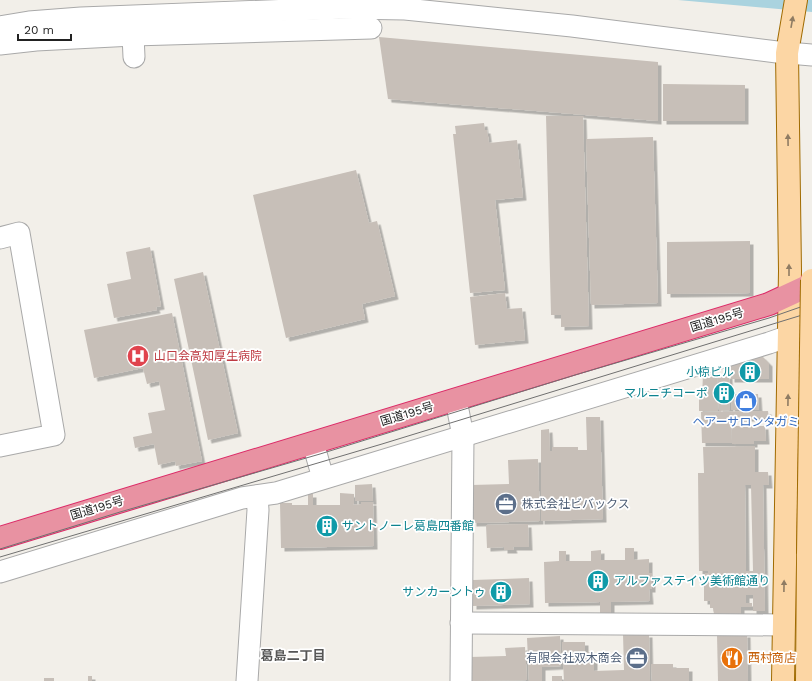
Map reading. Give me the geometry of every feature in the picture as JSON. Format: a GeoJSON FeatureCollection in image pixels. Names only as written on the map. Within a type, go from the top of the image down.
{"type":"FeatureCollection","features":[{"type":"Feature","properties":{"kind":"highway","name":"国道195号"},"geometry":{"type":"LineString","coordinates":[[0,538],[769,304],[812,284]]}},
{"type":"Feature","properties":{"kind":"main road"},"geometry":{"type":"LineString","coordinates":[[783,681],[789,336],[788,48],[796,0]]}},
{"type":"Feature","properties":{"kind":"main road"},"geometry":{"type":"LineString","coordinates":[[807,681],[812,280]]}},
{"type":"Feature","properties":{"kind":"street"},"geometry":{"type":"LineString","coordinates":[[0,27],[29,22],[81,18],[338,9],[405,9],[788,48],[812,55]]}},
{"type":"Feature","properties":{"kind":"street"},"geometry":{"type":"LineString","coordinates":[[0,44],[36,40],[371,28]]}},
{"type":"Feature","properties":{"kind":"street"},"geometry":{"type":"LineString","coordinates":[[133,36],[134,57]]}},
{"type":"Feature","properties":{"kind":"street"},"geometry":{"type":"LineString","coordinates":[[0,238],[19,233],[54,435],[0,446]]}},
{"type":"Feature","properties":{"kind":"street"},"geometry":{"type":"LineString","coordinates":[[0,576],[0,572],[242,498],[276,492],[789,336]]}},
{"type":"Feature","properties":{"kind":"street"},"geometry":{"type":"LineString","coordinates":[[456,400],[463,436],[461,681]]}},
{"type":"Feature","properties":{"kind":"street"},"geometry":{"type":"LineString","coordinates":[[787,441],[812,442]]}},
{"type":"Feature","properties":{"kind":"street"},"geometry":{"type":"LineString","coordinates":[[313,443],[323,478]]}},
{"type":"Feature","properties":{"kind":"street"},"geometry":{"type":"LineString","coordinates":[[247,681],[258,510],[257,496]]}},
{"type":"Feature","properties":{"kind":"street"},"geometry":{"type":"LineString","coordinates":[[0,522],[0,530]]}},
{"type":"Feature","properties":{"kind":"street"},"geometry":{"type":"LineString","coordinates":[[461,624],[783,625]]}},
{"type":"Feature","properties":{"kind":"water"},"geometry":{"type":"Polygon","coordinates":[[[678,0],[812,0],[812,12],[678,0]]]}},
{"type":"Feature","properties":{"kind":"building"},"geometry":{"type":"Polygon","coordinates":[[[379,37],[658,62],[658,121],[388,99],[379,37]]]}},
{"type":"Feature","properties":{"kind":"building"},"geometry":{"type":"Polygon","coordinates":[[[663,84],[745,85],[745,121],[663,121],[663,84]]]}},
{"type":"Feature","properties":{"kind":"building"},"geometry":{"type":"Polygon","coordinates":[[[546,116],[583,116],[589,326],[561,327],[561,315],[551,315],[546,116]]]}},
{"type":"Feature","properties":{"kind":"building"},"geometry":{"type":"Polygon","coordinates":[[[484,123],[485,130],[487,130],[489,143],[517,140],[523,197],[495,200],[505,290],[470,293],[453,134],[456,134],[455,126],[484,123]]]}},
{"type":"Feature","properties":{"kind":"building"},"geometry":{"type":"Polygon","coordinates":[[[653,137],[658,303],[591,305],[586,139],[653,137]]]}},
{"type":"Feature","properties":{"kind":"building"},"geometry":{"type":"Polygon","coordinates":[[[356,170],[369,223],[377,221],[395,296],[362,304],[365,319],[286,338],[253,195],[356,170]]]}},
{"type":"Feature","properties":{"kind":"building"},"geometry":{"type":"Polygon","coordinates":[[[750,241],[750,293],[667,294],[667,242],[750,241]]]}},
{"type":"Feature","properties":{"kind":"building"},"geometry":{"type":"Polygon","coordinates":[[[150,247],[161,306],[156,307],[157,310],[114,318],[107,284],[131,279],[126,252],[150,247]]]}},
{"type":"Feature","properties":{"kind":"building"},"geometry":{"type":"Polygon","coordinates":[[[203,272],[238,433],[208,440],[174,279],[203,272]]]}},
{"type":"Feature","properties":{"kind":"building"},"geometry":{"type":"Polygon","coordinates":[[[505,293],[507,309],[522,308],[525,340],[475,345],[470,297],[505,293]]]}},
{"type":"Feature","properties":{"kind":"building"},"geometry":{"type":"Polygon","coordinates":[[[172,313],[202,461],[176,466],[175,461],[158,465],[154,444],[135,448],[133,437],[152,433],[148,413],[165,410],[159,381],[147,384],[143,368],[94,378],[84,330],[172,313]]]}},
{"type":"Feature","properties":{"kind":"building","name":"小椋ビル"},"geometry":{"type":"Polygon","coordinates":[[[762,356],[769,363],[769,379],[731,379],[731,365],[762,356]]]}},
{"type":"Feature","properties":{"kind":"building"},"geometry":{"type":"Polygon","coordinates":[[[703,374],[717,374],[718,411],[699,411],[699,397],[702,397],[703,374]]]}},
{"type":"Feature","properties":{"kind":"building","name":"マルニチコーポ"},"geometry":{"type":"Polygon","coordinates":[[[729,375],[730,410],[719,411],[718,376],[729,375]]]}},
{"type":"Feature","properties":{"kind":"building"},"geometry":{"type":"Polygon","coordinates":[[[732,394],[758,394],[759,410],[731,410],[732,394]]]}},
{"type":"Feature","properties":{"kind":"building"},"geometry":{"type":"Polygon","coordinates":[[[768,411],[769,418],[731,418],[732,443],[702,443],[701,412],[768,411]]]}},
{"type":"Feature","properties":{"kind":"building"},"geometry":{"type":"Polygon","coordinates":[[[586,417],[600,417],[603,519],[541,521],[541,430],[549,429],[550,451],[552,451],[552,447],[578,447],[578,450],[587,450],[586,417]]]}},
{"type":"Feature","properties":{"kind":"building"},"geometry":{"type":"Polygon","coordinates":[[[732,426],[765,426],[766,441],[754,441],[754,444],[732,444],[732,426]]]}},
{"type":"Feature","properties":{"kind":"building"},"geometry":{"type":"Polygon","coordinates":[[[755,446],[755,472],[768,472],[769,485],[763,485],[765,611],[753,611],[753,595],[746,595],[746,603],[752,603],[752,607],[741,607],[741,614],[714,614],[713,608],[710,608],[710,601],[704,601],[704,579],[710,578],[710,576],[705,576],[705,573],[708,573],[708,571],[699,571],[698,473],[704,473],[703,447],[755,446]],[[745,485],[746,571],[753,571],[751,485],[745,485]]]}},
{"type":"Feature","properties":{"kind":"building"},"geometry":{"type":"Polygon","coordinates":[[[538,459],[540,521],[473,523],[471,485],[509,484],[508,460],[538,459]]]}},
{"type":"Feature","properties":{"kind":"building"},"geometry":{"type":"Polygon","coordinates":[[[372,484],[373,501],[355,501],[355,485],[372,484]]]}},
{"type":"Feature","properties":{"kind":"building","name":"サントノーレ葛島四番館"},"geometry":{"type":"Polygon","coordinates":[[[340,493],[354,494],[353,505],[361,504],[361,502],[373,502],[374,546],[281,548],[280,503],[308,505],[308,494],[313,494],[313,505],[340,505],[340,493]]]}},
{"type":"Feature","properties":{"kind":"building"},"geometry":{"type":"Polygon","coordinates":[[[528,524],[529,547],[513,547],[514,550],[504,550],[504,547],[487,548],[486,525],[528,524]]]}},
{"type":"Feature","properties":{"kind":"building","name":"アルファステイツ美術館通り"},"geometry":{"type":"Polygon","coordinates":[[[625,548],[634,548],[634,560],[649,559],[649,573],[652,573],[652,589],[649,589],[650,601],[611,602],[611,614],[600,614],[600,602],[545,603],[544,562],[559,561],[559,551],[566,551],[566,561],[591,561],[591,551],[601,550],[601,560],[625,560],[625,548]]]}},
{"type":"Feature","properties":{"kind":"building","name":"サンカーントゥ"},"geometry":{"type":"Polygon","coordinates":[[[529,578],[530,604],[473,606],[473,580],[529,578]]]}},
{"type":"Feature","properties":{"kind":"building"},"geometry":{"type":"Polygon","coordinates":[[[623,634],[649,634],[650,681],[564,681],[562,642],[585,642],[585,652],[591,652],[591,656],[594,656],[594,671],[624,670],[623,634]]]}},
{"type":"Feature","properties":{"kind":"building","name":"西村商店"},"geometry":{"type":"Polygon","coordinates":[[[717,634],[747,634],[748,681],[718,681],[717,634]]]}},
{"type":"Feature","properties":{"kind":"building"},"geometry":{"type":"Polygon","coordinates":[[[560,636],[561,666],[542,667],[542,681],[529,681],[527,638],[560,636]]]}},
{"type":"Feature","properties":{"kind":"building"},"geometry":{"type":"Polygon","coordinates":[[[525,647],[527,680],[471,681],[470,657],[506,656],[505,648],[525,647]]]}},
{"type":"Feature","properties":{"kind":"building"},"geometry":{"type":"Polygon","coordinates":[[[651,664],[673,664],[673,668],[689,668],[689,681],[652,681],[651,664]]]}},
{"type":"Feature","properties":{"kind":"building"},"geometry":{"type":"Polygon","coordinates":[[[88,676],[92,676],[92,681],[88,681],[88,676]]]}},
{"type":"Feature","properties":{"kind":"building"},"geometry":{"type":"Polygon","coordinates":[[[552,676],[562,676],[562,681],[552,681],[552,676]]]}},
{"type":"Feature","properties":{"kind":"building"},"geometry":{"type":"Polygon","coordinates":[[[44,678],[54,678],[54,681],[44,681],[44,678]]]}},
{"type":"Feature","properties":{"kind":"tram line"},"geometry":{"type":"LineString","coordinates":[[0,549],[120,512],[320,454],[575,375],[769,318],[812,303]]}},
{"type":"Feature","properties":{"kind":"tram line"},"geometry":{"type":"LineString","coordinates":[[0,557],[382,444],[812,312]]}},
{"type":"Feature","properties":{"kind":"place","name":"山口会高知厚生病院"},"geometry":{"type":"Point","coordinates":[138,356]}},
{"type":"Feature","properties":{"kind":"place","name":"小椋ビル"},"geometry":{"type":"Point","coordinates":[750,372]}},
{"type":"Feature","properties":{"kind":"place","name":"マルニチコーポ"},"geometry":{"type":"Point","coordinates":[724,393]}},
{"type":"Feature","properties":{"kind":"place","name":"ヘアーサロンタガミ"},"geometry":{"type":"Point","coordinates":[746,401]}},
{"type":"Feature","properties":{"kind":"place","name":"株式会社ビバックス"},"geometry":{"type":"Point","coordinates":[506,504]}},
{"type":"Feature","properties":{"kind":"place","name":"サントノーレ葛島四番館"},"geometry":{"type":"Point","coordinates":[327,526]}},
{"type":"Feature","properties":{"kind":"place","name":"アルファステイツ美術館通り"},"geometry":{"type":"Point","coordinates":[598,581]}},
{"type":"Feature","properties":{"kind":"place","name":"サンカーントゥ"},"geometry":{"type":"Point","coordinates":[501,592]}},
{"type":"Feature","properties":{"kind":"place","name":"有限会社双木商会"},"geometry":{"type":"Point","coordinates":[637,658]}},
{"type":"Feature","properties":{"kind":"place","name":"西村商店"},"geometry":{"type":"Point","coordinates":[732,658]}},
{"type":"Feature","properties":{"kind":"district","name":"葛島二丁目"},"geometry":{"type":"Point","coordinates":[293,655]}}]}
